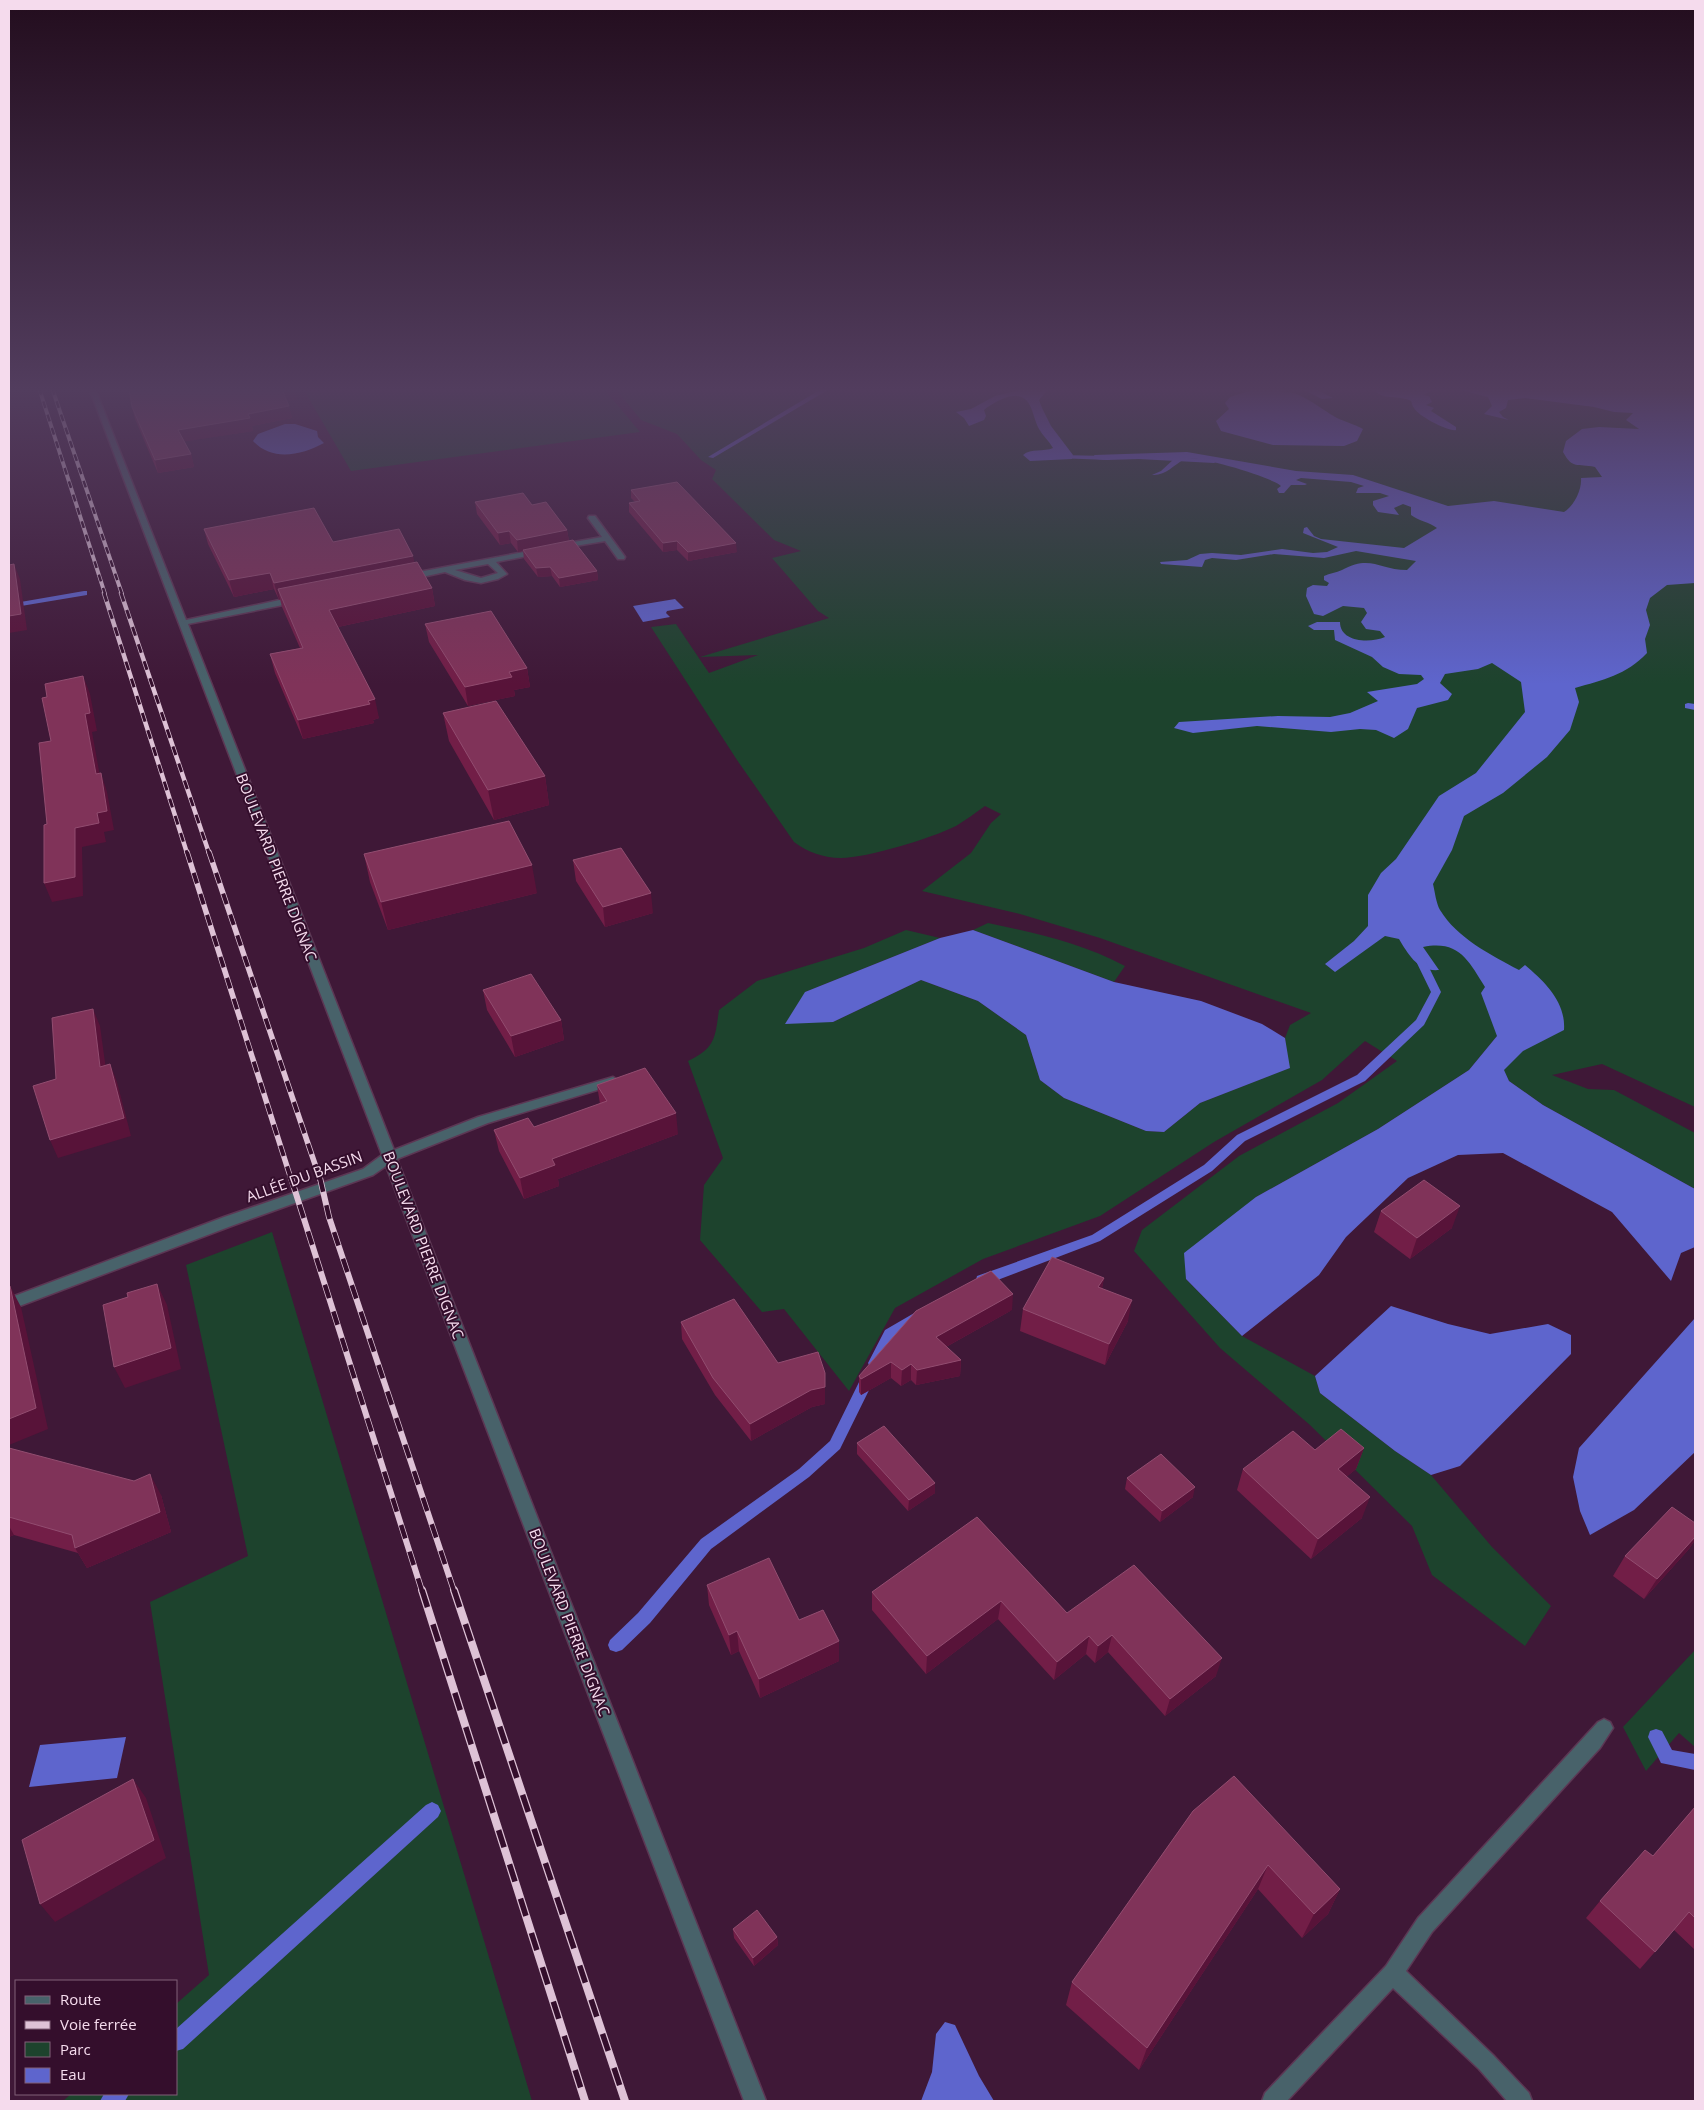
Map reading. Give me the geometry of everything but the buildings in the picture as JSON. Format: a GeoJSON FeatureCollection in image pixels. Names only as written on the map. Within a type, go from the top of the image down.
{"type":"FeatureCollection","features":[{"type":"Feature","properties":{"kind":"street","name":"BOULEVARD PIERRE DIGNAC"},"geometry":{"type":"LineString","coordinates":[[130,486],[755,2101]]}},
{"type":"Feature","properties":{"kind":"street"},"geometry":{"type":"LineString","coordinates":[[592,518],[621,557]]}},
{"type":"Feature","properties":{"kind":"street"},"geometry":{"type":"LineString","coordinates":[[399,579],[607,538]]}},
{"type":"Feature","properties":{"kind":"street"},"geometry":{"type":"LineString","coordinates":[[446,569],[469,578],[491,581],[502,574],[490,561]]}},
{"type":"Feature","properties":{"kind":"street"},"geometry":{"type":"LineString","coordinates":[[182,623],[303,598]]}},
{"type":"Feature","properties":{"kind":"street","name":"ALLÉE DU BASSIN"},"geometry":{"type":"LineString","coordinates":[[9,1304],[229,1221],[368,1172],[390,1157],[483,1120],[621,1078]]}},
{"type":"Feature","properties":{"kind":"street"},"geometry":{"type":"LineString","coordinates":[[1273,2101],[1393,1973],[1425,1925],[1604,1728]]}},
{"type":"Feature","properties":{"kind":"street"},"geometry":{"type":"LineString","coordinates":[[1393,1973],[1486,2062],[1521,2101]]}},
{"type":"Feature","properties":{"kind":"green space"},"geometry":{"type":"Polygon","coordinates":[[[720,486],[1695,486],[1695,1107],[1602,1064],[1552,1075],[1588,1089],[1614,1090],[1695,1133],[1695,1189],[1543,1105],[1509,1081],[1504,1071],[1497,1036],[1469,1070],[1378,1129],[1256,1197],[1186,1279],[1242,1336],[1315,1376],[1320,1393],[1395,1451],[1431,1475],[1492,1547],[1551,1606],[1525,1646],[1432,1575],[1412,1526],[1310,1425],[1220,1348],[1134,1251],[1142,1230],[1239,1156],[1338,1103],[1397,1061],[1365,1041],[1322,1080],[1214,1142],[1100,1216],[983,1259],[895,1308],[849,1391],[784,1309],[762,1312],[700,1240],[704,1185],[723,1158],[688,1061],[709,1046],[715,1035],[719,1010],[757,981],[864,948],[906,930],[940,938],[805,992],[833,1022],[921,980],[978,1001],[1026,1035],[1040,1080],[1064,1098],[1146,1131],[1164,1132],[1200,1103],[1289,1068],[1285,1038],[1290,1025],[1311,1013],[1100,938],[1020,914],[922,891],[971,853],[991,823],[1001,814],[985,806],[960,824],[945,831],[867,855],[841,858],[822,856],[794,842],[737,760],[651,627],[676,624],[709,673],[758,655],[700,657],[829,618],[818,611],[772,558],[801,551],[774,540],[720,486]]]}},
{"type":"Feature","properties":{"kind":"green space"},"geometry":{"type":"Polygon","coordinates":[[[988,923],[1075,945],[1125,966],[1114,982],[973,930],[988,923]]]}},
{"type":"Feature","properties":{"kind":"green space"},"geometry":{"type":"Polygon","coordinates":[[[272,1232],[532,2101],[63,2101],[70,2095],[178,2095],[178,2002],[209,1975],[150,1602],[248,1556],[186,1265],[272,1232]]]}},
{"type":"Feature","properties":{"kind":"green space"},"geometry":{"type":"Polygon","coordinates":[[[1695,1650],[1695,1747],[1679,1733],[1646,1771],[1623,1727],[1695,1650]]]}},
{"type":"Feature","properties":{"kind":"water"},"geometry":{"type":"Polygon","coordinates":[[[1280,486],[1290,486],[1284,493],[1279,493],[1277,489],[1280,486]]]}},
{"type":"Feature","properties":{"kind":"water"},"geometry":{"type":"Polygon","coordinates":[[[1363,486],[1388,486],[1448,506],[1494,501],[1564,512],[1577,497],[1580,486],[1695,486],[1695,583],[1667,585],[1650,598],[1646,610],[1650,625],[1645,639],[1647,653],[1622,672],[1575,688],[1579,702],[1570,730],[1547,757],[1503,793],[1464,816],[1452,850],[1433,884],[1440,910],[1456,929],[1475,945],[1519,970],[1525,965],[1553,993],[1562,1010],[1564,1030],[1523,1051],[1504,1070],[1509,1081],[1543,1105],[1695,1189],[1695,1247],[1681,1253],[1671,1281],[1612,1212],[1503,1153],[1458,1155],[1408,1178],[1346,1237],[1319,1275],[1242,1336],[1186,1279],[1184,1253],[1256,1197],[1378,1129],[1469,1070],[1497,1036],[1481,993],[1485,987],[1473,968],[1454,949],[1445,946],[1423,947],[1439,970],[1432,970],[1419,965],[1399,939],[1385,936],[1335,972],[1325,964],[1354,941],[1368,926],[1368,895],[1381,873],[1396,859],[1439,796],[1476,773],[1525,712],[1521,682],[1492,663],[1478,669],[1445,674],[1440,683],[1452,694],[1448,700],[1417,708],[1408,729],[1394,738],[1376,730],[1360,729],[1331,732],[1257,726],[1193,733],[1174,728],[1179,722],[1278,716],[1330,717],[1350,713],[1378,701],[1367,692],[1417,684],[1424,679],[1421,675],[1399,674],[1383,667],[1372,657],[1335,640],[1334,630],[1314,630],[1308,626],[1317,622],[1340,622],[1341,629],[1345,634],[1357,640],[1372,640],[1385,637],[1380,631],[1366,629],[1361,622],[1367,613],[1364,608],[1343,606],[1323,616],[1314,614],[1306,596],[1307,588],[1313,585],[1327,586],[1329,583],[1324,580],[1324,576],[1352,565],[1368,563],[1407,570],[1416,561],[1356,551],[1324,558],[1274,554],[1236,560],[1212,558],[1205,560],[1202,567],[1161,564],[1160,562],[1187,560],[1200,554],[1241,555],[1282,549],[1313,553],[1327,552],[1338,547],[1303,533],[1304,528],[1307,527],[1314,536],[1321,539],[1404,548],[1437,528],[1411,515],[1411,507],[1403,504],[1394,508],[1399,515],[1378,512],[1373,505],[1373,501],[1389,496],[1380,493],[1356,493],[1358,488],[1363,486]]]}},
{"type":"Feature","properties":{"kind":"water"},"geometry":{"type":"Polygon","coordinates":[[[675,599],[684,608],[667,611],[666,613],[670,617],[643,622],[633,606],[675,599]]]}},
{"type":"Feature","properties":{"kind":"water"},"geometry":{"type":"Polygon","coordinates":[[[973,930],[1114,982],[1201,1001],[1262,1024],[1285,1038],[1290,1068],[1200,1103],[1164,1132],[1146,1131],[1064,1098],[1040,1080],[1026,1035],[978,1001],[921,980],[833,1022],[785,1024],[805,992],[940,938],[973,930]]]}},
{"type":"Feature","properties":{"kind":"water"},"geometry":{"type":"Polygon","coordinates":[[[1391,1306],[1448,1324],[1490,1334],[1548,1324],[1571,1335],[1571,1354],[1460,1466],[1431,1475],[1395,1451],[1320,1393],[1315,1376],[1391,1306]]]}},
{"type":"Feature","properties":{"kind":"water"},"geometry":{"type":"Polygon","coordinates":[[[1695,1318],[1695,1452],[1634,1510],[1590,1535],[1580,1511],[1573,1477],[1579,1448],[1695,1318]]]}},
{"type":"Feature","properties":{"kind":"water"},"geometry":{"type":"Polygon","coordinates":[[[126,1737],[117,1778],[29,1787],[40,1745],[126,1737]]]}},
{"type":"Feature","properties":{"kind":"water"},"geometry":{"type":"Polygon","coordinates":[[[945,2022],[955,2025],[979,2076],[994,2101],[921,2101],[932,2072],[936,2034],[945,2022]]]}},
{"type":"Feature","properties":{"kind":"waterway"},"geometry":{"type":"LineString","coordinates":[[9,606],[84,593]]}},
{"type":"Feature","properties":{"kind":"waterway"},"geometry":{"type":"LineString","coordinates":[[1688,706],[1695,707]]}},
{"type":"Feature","properties":{"kind":"waterway"},"geometry":{"type":"LineString","coordinates":[[982,1280],[1096,1238],[1208,1168],[1241,1138],[1361,1078],[1420,1022],[1436,992],[1417,953]]}},
{"type":"Feature","properties":{"kind":"waterway"},"geometry":{"type":"LineString","coordinates":[[875,1363],[890,1334],[916,1317]]}},
{"type":"Feature","properties":{"kind":"waterway"},"geometry":{"type":"LineString","coordinates":[[616,1645],[644,1618],[706,1544],[804,1473],[835,1445],[867,1380]]}},
{"type":"Feature","properties":{"kind":"waterway"},"geometry":{"type":"LineString","coordinates":[[1656,1737],[1667,1757],[1695,1762]]}},
{"type":"Feature","properties":{"kind":"waterway"},"geometry":{"type":"LineString","coordinates":[[178,2040],[432,1811]]}},
{"type":"Feature","properties":{"kind":"waterway"},"geometry":{"type":"LineString","coordinates":[[110,2101],[118,2095]]}},
{"type":"Feature","properties":{"kind":"railway"},"geometry":{"type":"LineString","coordinates":[[71,486],[105,594]]}},
{"type":"Feature","properties":{"kind":"railway"},"geometry":{"type":"LineString","coordinates":[[85,486],[122,594]]}},
{"type":"Feature","properties":{"kind":"railway"},"geometry":{"type":"LineString","coordinates":[[104,593],[187,853]]}},
{"type":"Feature","properties":{"kind":"railway"},"geometry":{"type":"LineString","coordinates":[[121,593],[209,853]]}},
{"type":"Feature","properties":{"kind":"railway"},"geometry":{"type":"LineString","coordinates":[[187,852],[291,1179]]}},
{"type":"Feature","properties":{"kind":"railway"},"geometry":{"type":"LineString","coordinates":[[209,852],[320,1179]]}},
{"type":"Feature","properties":{"kind":"railway"},"geometry":{"type":"LineString","coordinates":[[291,1178],[422,1591]]}},
{"type":"Feature","properties":{"kind":"railway"},"geometry":{"type":"LineString","coordinates":[[320,1178],[329,1217],[454,1591]]}},
{"type":"Feature","properties":{"kind":"railway"},"geometry":{"type":"LineString","coordinates":[[422,1590],[585,2101]]}},
{"type":"Feature","properties":{"kind":"railway"},"geometry":{"type":"LineString","coordinates":[[454,1590],[625,2101]]}}]}
